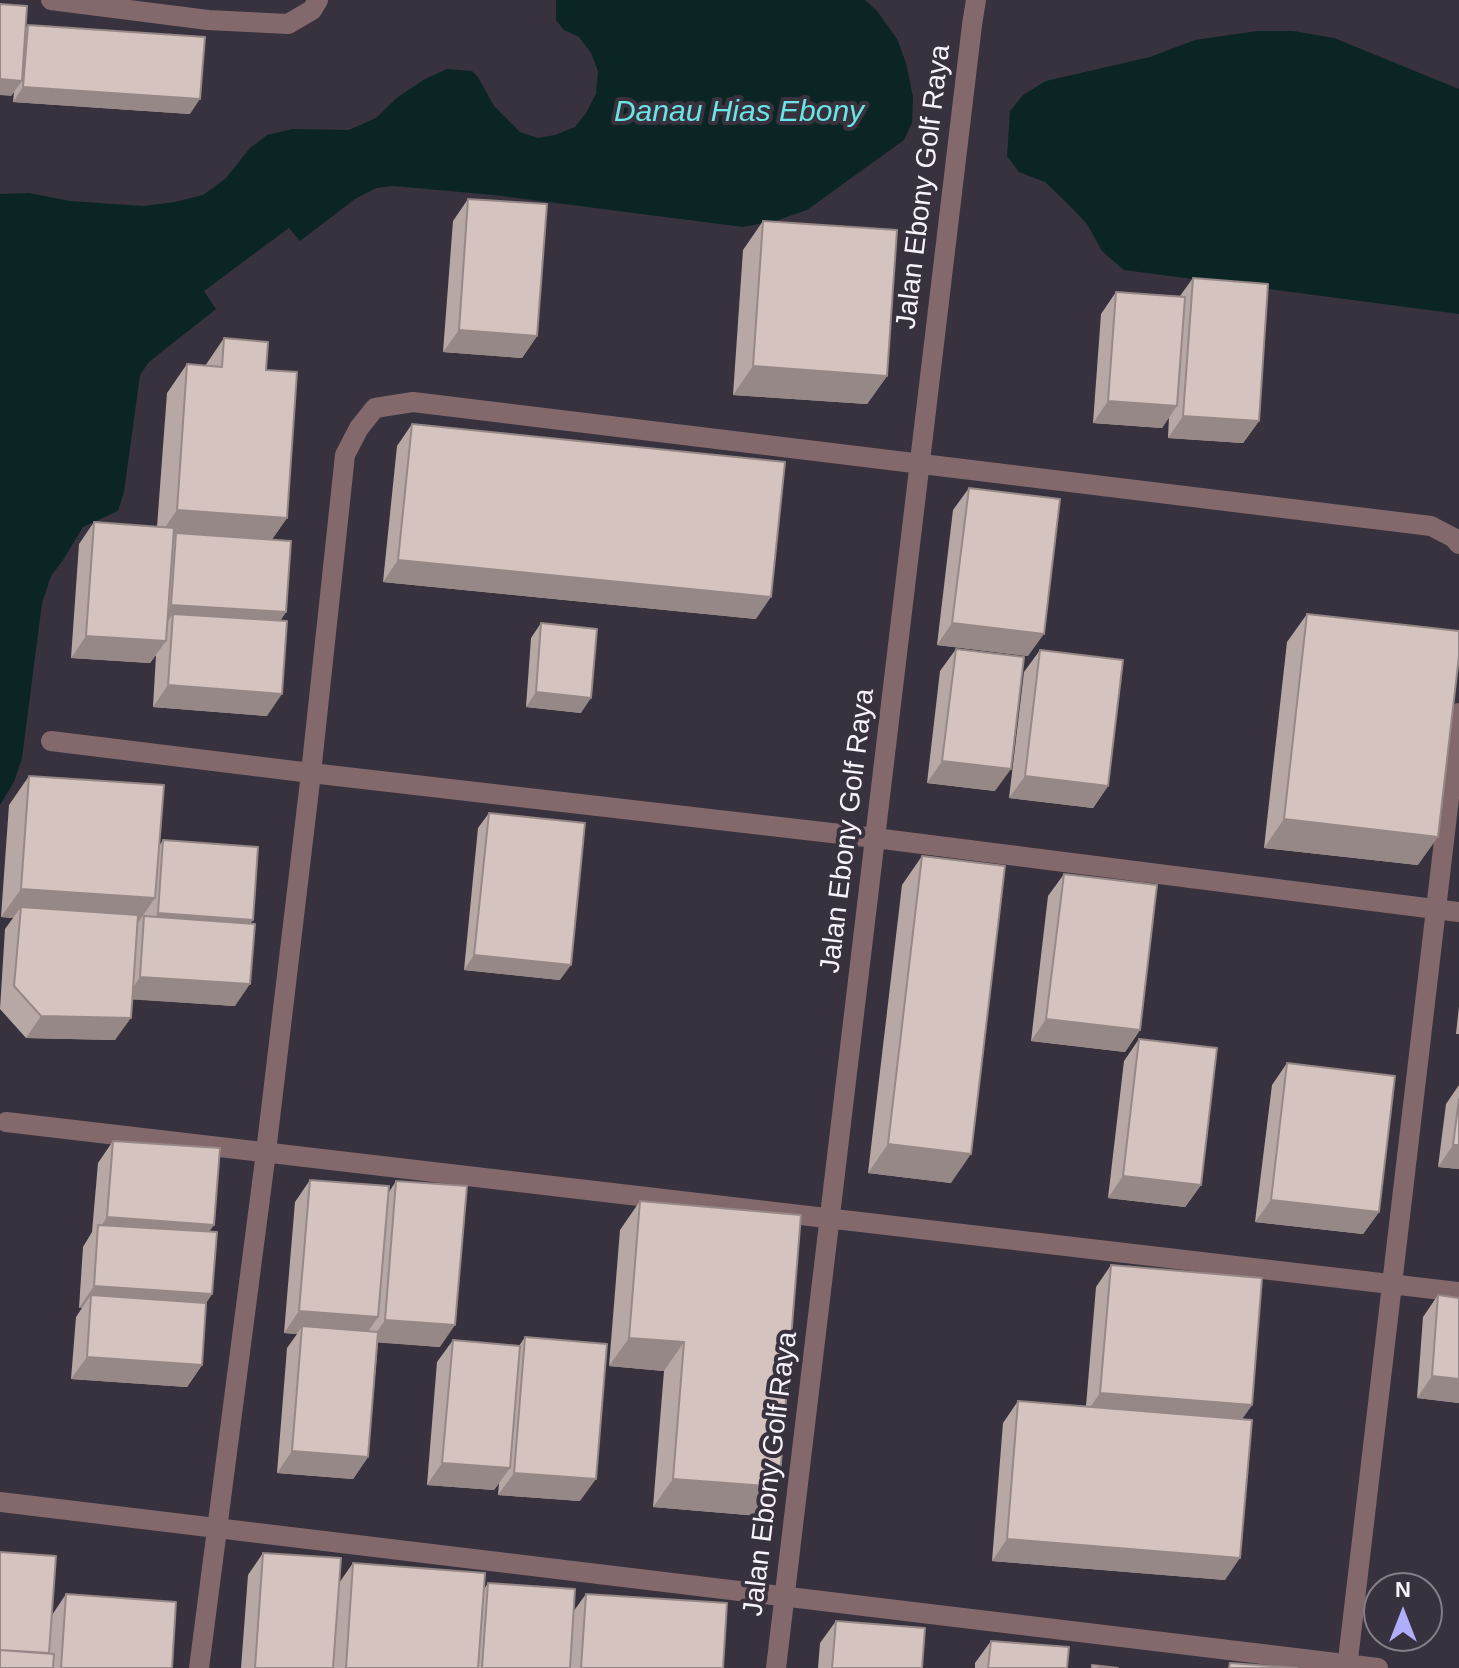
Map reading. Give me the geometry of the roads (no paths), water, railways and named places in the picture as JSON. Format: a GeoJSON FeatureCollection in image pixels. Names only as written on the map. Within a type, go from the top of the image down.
{"type":"FeatureCollection","features":[{"type":"Feature","properties":{"kind":"street"},"geometry":{"type":"LineString","coordinates":[[51,0],[208,20],[288,24],[312,10],[318,0]]}},
{"type":"Feature","properties":{"kind":"street","name":"Jalan Ebony Golf Raya"},"geometry":{"type":"LineString","coordinates":[[776,1668],[976,0]]}},
{"type":"Feature","properties":{"kind":"street"},"geometry":{"type":"LineString","coordinates":[[199,1668],[266,1152],[345,455],[359,428],[375,408],[413,402],[1431,526],[1459,544]]}},
{"type":"Feature","properties":{"kind":"street"},"geometry":{"type":"LineString","coordinates":[[1347,1666],[1459,713]]}},
{"type":"Feature","properties":{"kind":"street"},"geometry":{"type":"LineString","coordinates":[[51,741],[875,838],[1459,912]]}},
{"type":"Feature","properties":{"kind":"street"},"geometry":{"type":"LineString","coordinates":[[6,1122],[1459,1292]]}},
{"type":"Feature","properties":{"kind":"street"},"geometry":{"type":"LineString","coordinates":[[0,1502],[1378,1668]]}},
{"type":"Feature","properties":{"kind":"water","name":"Danau Hias Ebony"},"geometry":{"type":"Polygon","coordinates":[[[556,0],[865,0],[897,39],[913,97],[912,123],[904,140],[807,210],[778,220],[743,227],[494,195],[393,186],[376,188],[355,199],[300,241],[289,228],[204,291],[216,309],[149,362],[140,375],[124,492],[118,511],[83,527],[51,576],[42,603],[22,758],[14,782],[0,805],[0,194],[29,193],[70,201],[143,206],[203,195],[226,178],[250,148],[267,135],[292,129],[349,130],[376,118],[398,97],[447,69],[472,71],[494,106],[520,132],[538,138],[555,135],[575,127],[586,113],[596,94],[598,71],[591,53],[579,37],[564,30],[556,20],[556,0]]]}},
{"type":"Feature","properties":{"kind":"water"},"geometry":{"type":"Polygon","coordinates":[[[1257,31],[1293,31],[1334,38],[1459,89],[1459,314],[1124,270],[1102,251],[1087,224],[1066,202],[1045,182],[1019,172],[1007,156],[1010,111],[1023,95],[1046,81],[1150,57],[1195,40],[1257,31]]]}}]}
